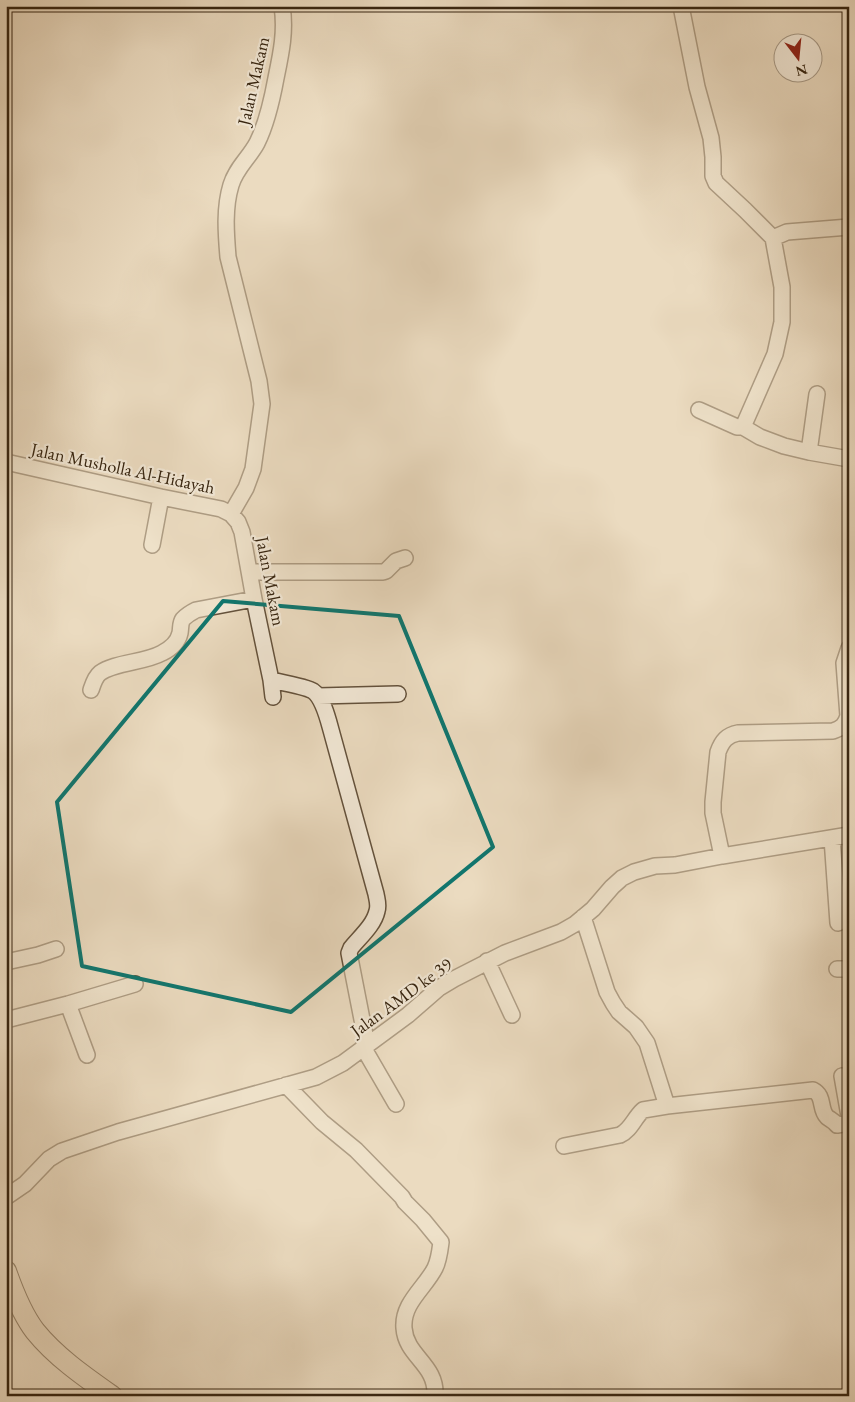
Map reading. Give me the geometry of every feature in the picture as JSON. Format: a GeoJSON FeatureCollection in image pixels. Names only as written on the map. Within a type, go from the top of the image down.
{"type":"FeatureCollection","features":[{"type":"Feature","properties":{"kind":"main road"},"geometry":{"type":"LineString","coordinates":[[8,1281],[34,1330],[54,1352],[101,1393]]}},
{"type":"Feature","properties":{"kind":"street","name":"Jalan Makam"},"geometry":{"type":"LineString","coordinates":[[273,697],[242,532],[238,522],[231,514],[246,488],[253,469],[262,404],[259,381],[228,257],[227,211],[228,198],[237,170],[256,145],[262,134],[267,116],[284,36],[282,6]]}},
{"type":"Feature","properties":{"kind":"street"},"geometry":{"type":"LineString","coordinates":[[681,6],[697,87],[711,138],[713,176],[716,183],[773,238],[782,287],[782,322],[775,354],[743,427]]}},
{"type":"Feature","properties":{"kind":"street"},"geometry":{"type":"LineString","coordinates":[[773,238],[787,232],[848,231]]}},
{"type":"Feature","properties":{"kind":"street"},"geometry":{"type":"LineString","coordinates":[[809,452],[817,394]]}},
{"type":"Feature","properties":{"kind":"street"},"geometry":{"type":"LineString","coordinates":[[699,410],[737,427],[743,427],[760,437],[809,452],[849,459]]}},
{"type":"Feature","properties":{"kind":"street","name":"Jalan Musholla Al-Hidayah"},"geometry":{"type":"LineString","coordinates":[[6,462],[161,498],[221,508],[231,514]]}},
{"type":"Feature","properties":{"kind":"street"},"geometry":{"type":"LineString","coordinates":[[152,544],[161,498]]}},
{"type":"Feature","properties":{"kind":"street"},"geometry":{"type":"LineString","coordinates":[[250,572],[383,572],[396,561],[405,558]]}},
{"type":"Feature","properties":{"kind":"street"},"geometry":{"type":"LineString","coordinates":[[91,690],[96,678],[106,670],[146,660],[161,654],[169,648],[178,638],[181,622],[190,613],[196,610],[254,599]]}},
{"type":"Feature","properties":{"kind":"street"},"geometry":{"type":"LineString","coordinates":[[722,856],[713,802],[718,752],[721,744],[732,734],[738,733],[833,731],[841,729],[846,723],[848,716],[844,663],[849,648]]}},
{"type":"Feature","properties":{"kind":"street"},"geometry":{"type":"LineString","coordinates":[[271,680],[312,691],[318,696],[322,704],[331,730],[378,903],[378,911],[374,918],[349,953],[365,1046],[396,1104]]}},
{"type":"Feature","properties":{"kind":"street"},"geometry":{"type":"LineString","coordinates":[[318,696],[398,694]]}},
{"type":"Feature","properties":{"kind":"street","name":"Jalan AMD ke 39"},"geometry":{"type":"LineString","coordinates":[[6,1197],[25,1184],[49,1159],[62,1151],[118,1132],[316,1077],[332,1069],[408,1015],[439,988],[487,961],[561,932],[575,924],[593,909],[622,878],[634,872],[655,866],[676,865],[849,835]]}},
{"type":"Feature","properties":{"kind":"street"},"geometry":{"type":"LineString","coordinates":[[832,838],[838,923]]}},
{"type":"Feature","properties":{"kind":"street"},"geometry":{"type":"LineString","coordinates":[[583,917],[607,992],[619,1012],[636,1027],[647,1043],[667,1106]]}},
{"type":"Feature","properties":{"kind":"street"},"geometry":{"type":"LineString","coordinates":[[6,962],[56,949]]}},
{"type":"Feature","properties":{"kind":"street"},"geometry":{"type":"LineString","coordinates":[[487,961],[512,1015]]}},
{"type":"Feature","properties":{"kind":"street"},"geometry":{"type":"LineString","coordinates":[[6,1020],[135,984]]}},
{"type":"Feature","properties":{"kind":"street"},"geometry":{"type":"LineString","coordinates":[[68,1004],[87,1055]]}},
{"type":"Feature","properties":{"kind":"street"},"geometry":{"type":"LineString","coordinates":[[842,1076],[849,1116]]}},
{"type":"Feature","properties":{"kind":"street"},"geometry":{"type":"LineString","coordinates":[[286,1085],[322,1122],[356,1150],[402,1197],[404,1202],[442,1242],[435,1267],[409,1306],[405,1316],[404,1328],[409,1346],[427,1367],[432,1376],[435,1396]]}},
{"type":"Feature","properties":{"kind":"street"},"geometry":{"type":"LineString","coordinates":[[564,1146],[620,1135],[630,1128],[643,1110],[814,1090],[820,1096],[828,1117],[837,1125],[849,1124]]}},
{"type":"Feature","properties":{"kind":"highlighted area"},"geometry":{"type":"Polygon","coordinates":[[[223,601],[399,616],[493,847],[291,1012],[82,966],[57,802],[223,601]]]}}]}
